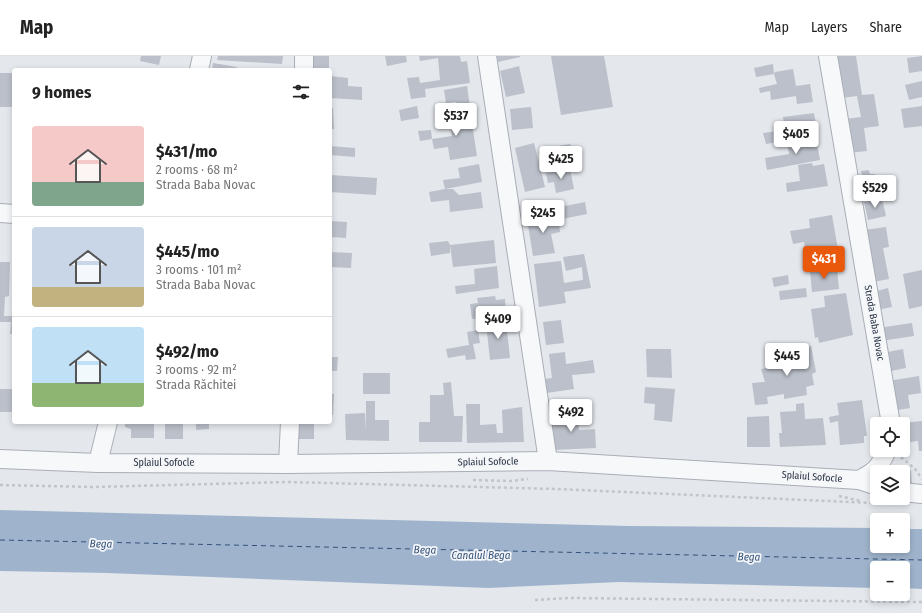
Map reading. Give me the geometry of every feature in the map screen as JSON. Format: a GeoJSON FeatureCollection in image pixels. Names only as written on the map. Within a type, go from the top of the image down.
{"type":"FeatureCollection","features":[{"type":"Feature","properties":{"kind":"street"},"geometry":{"type":"LineString","coordinates":[[199,68],[202,56]]}},
{"type":"Feature","properties":{"kind":"street"},"geometry":{"type":"LineString","coordinates":[[304,56],[304,68]]}},
{"type":"Feature","properties":{"kind":"street"},"geometry":{"type":"LineString","coordinates":[[487,56],[548,461]]}},
{"type":"Feature","properties":{"kind":"street","name":"Strada Baba Novac"},"geometry":{"type":"LineString","coordinates":[[828,56],[890,417]]}},
{"type":"Feature","properties":{"kind":"street"},"geometry":{"type":"LineString","coordinates":[[0,213],[12,214]]}},
{"type":"Feature","properties":{"kind":"street"},"geometry":{"type":"LineString","coordinates":[[98,463],[108,424]]}},
{"type":"Feature","properties":{"kind":"street"},"geometry":{"type":"LineString","coordinates":[[288,464],[290,424]]}},
{"type":"Feature","properties":{"kind":"street"},"geometry":{"type":"LineString","coordinates":[[858,480],[870,474],[888,457]]}},
{"type":"Feature","properties":{"kind":"street","name":"Splaiul Sofocle"},"geometry":{"type":"LineString","coordinates":[[0,459],[98,463],[288,464],[548,461],[858,480],[870,484]]}},
{"type":"Feature","properties":{"kind":"street"},"geometry":{"type":"LineString","coordinates":[[910,493],[922,494]]}},
{"type":"Feature","properties":{"kind":"path"},"geometry":{"type":"LineString","coordinates":[[900,457],[916,469],[922,479]]}},
{"type":"Feature","properties":{"kind":"path"},"geometry":{"type":"LineString","coordinates":[[0,485],[93,487],[288,482],[558,489],[869,502]]}},
{"type":"Feature","properties":{"kind":"path"},"geometry":{"type":"LineString","coordinates":[[535,600],[568,598],[922,602]]}},
{"type":"Feature","properties":{"kind":"water","name":"Canalul Bega"},"geometry":{"type":"Polygon","coordinates":[[[0,510],[629,526],[870,528],[870,553],[910,553],[910,529],[922,529],[922,589],[910,588],[910,561],[870,561],[870,588],[619,582],[488,588],[108,573],[0,571],[0,510]]]}},
{"type":"Feature","properties":{"kind":"building"},"geometry":{"type":"Polygon","coordinates":[[[141,56],[161,56],[159,65],[140,61],[141,56]]]}},
{"type":"Feature","properties":{"kind":"building"},"geometry":{"type":"Polygon","coordinates":[[[218,56],[283,56],[282,64],[217,60],[218,56]]]}},
{"type":"Feature","properties":{"kind":"building"},"geometry":{"type":"Polygon","coordinates":[[[311,56],[329,56],[329,68],[310,68],[311,56]]]}},
{"type":"Feature","properties":{"kind":"building"},"geometry":{"type":"Polygon","coordinates":[[[385,56],[406,56],[407,62],[387,66],[385,56]]]}},
{"type":"Feature","properties":{"kind":"building"},"geometry":{"type":"Polygon","coordinates":[[[419,56],[460,56],[461,62],[467,61],[470,83],[425,89],[426,97],[411,99],[407,78],[419,77],[420,83],[440,80],[438,58],[420,61],[419,56]]]}},
{"type":"Feature","properties":{"kind":"building"},"geometry":{"type":"Polygon","coordinates":[[[497,56],[520,56],[520,57],[498,62],[497,56]]]}},
{"type":"Feature","properties":{"kind":"building"},"geometry":{"type":"Polygon","coordinates":[[[551,56],[604,56],[613,107],[561,115],[551,56]]]}},
{"type":"Feature","properties":{"kind":"building"},"geometry":{"type":"Polygon","coordinates":[[[835,56],[856,56],[862,95],[874,94],[879,126],[864,128],[867,151],[849,153],[845,119],[861,117],[857,96],[842,98],[835,56]]]}},
{"type":"Feature","properties":{"kind":"building"},"geometry":{"type":"Polygon","coordinates":[[[922,56],[922,71],[909,73],[907,58],[922,56]]]}},
{"type":"Feature","properties":{"kind":"building"},"geometry":{"type":"Polygon","coordinates":[[[213,63],[237,67],[237,68],[212,68],[213,63]]]}},
{"type":"Feature","properties":{"kind":"building"},"geometry":{"type":"Polygon","coordinates":[[[773,64],[774,74],[756,77],[754,68],[773,64]]]}},
{"type":"Feature","properties":{"kind":"building"},"geometry":{"type":"Polygon","coordinates":[[[519,66],[525,93],[506,97],[500,71],[519,66]]]}},
{"type":"Feature","properties":{"kind":"building"},"geometry":{"type":"Polygon","coordinates":[[[793,69],[796,86],[810,84],[813,102],[797,104],[796,96],[771,100],[770,91],[760,93],[759,88],[777,84],[774,74],[775,72],[793,69]]]}},
{"type":"Feature","properties":{"kind":"building"},"geometry":{"type":"Polygon","coordinates":[[[0,73],[12,73],[12,107],[0,107],[0,73]]]}},
{"type":"Feature","properties":{"kind":"building"},"geometry":{"type":"Polygon","coordinates":[[[332,76],[348,78],[348,86],[362,87],[362,100],[332,98],[332,76]]]}},
{"type":"Feature","properties":{"kind":"building"},"geometry":{"type":"Polygon","coordinates":[[[922,81],[922,97],[909,100],[905,85],[922,81]]]}},
{"type":"Feature","properties":{"kind":"building"},"geometry":{"type":"Polygon","coordinates":[[[467,86],[470,107],[457,109],[456,102],[446,103],[444,90],[467,86]]]}},
{"type":"Feature","properties":{"kind":"building"},"geometry":{"type":"Polygon","coordinates":[[[417,106],[419,118],[401,121],[399,110],[417,106]]]}},
{"type":"Feature","properties":{"kind":"building"},"geometry":{"type":"Polygon","coordinates":[[[922,106],[922,126],[904,128],[901,109],[922,106]]]}},
{"type":"Feature","properties":{"kind":"building"},"geometry":{"type":"Polygon","coordinates":[[[332,107],[333,108],[334,129],[332,129],[332,107]]]}},
{"type":"Feature","properties":{"kind":"building"},"geometry":{"type":"Polygon","coordinates":[[[531,107],[533,128],[512,130],[510,109],[531,107]]]}},
{"type":"Feature","properties":{"kind":"building"},"geometry":{"type":"Polygon","coordinates":[[[470,110],[477,156],[450,160],[448,147],[434,149],[432,139],[452,136],[448,113],[470,110]]]}},
{"type":"Feature","properties":{"kind":"building"},"geometry":{"type":"Polygon","coordinates":[[[814,113],[818,135],[766,144],[763,133],[785,130],[783,117],[814,113]]]}},
{"type":"Feature","properties":{"kind":"building"},"geometry":{"type":"Polygon","coordinates":[[[431,130],[432,139],[420,141],[418,131],[431,130]]]}},
{"type":"Feature","properties":{"kind":"building"},"geometry":{"type":"Polygon","coordinates":[[[816,138],[820,160],[767,170],[765,158],[789,154],[787,144],[816,138]]]}},
{"type":"Feature","properties":{"kind":"building"},"geometry":{"type":"Polygon","coordinates":[[[534,143],[545,187],[525,192],[515,148],[534,143]]]}},
{"type":"Feature","properties":{"kind":"building"},"geometry":{"type":"Polygon","coordinates":[[[570,144],[577,157],[548,162],[546,148],[570,144]]]}},
{"type":"Feature","properties":{"kind":"building"},"geometry":{"type":"Polygon","coordinates":[[[332,146],[355,148],[355,157],[332,155],[332,146]]]}},
{"type":"Feature","properties":{"kind":"building"},"geometry":{"type":"Polygon","coordinates":[[[812,163],[813,166],[824,164],[828,186],[787,192],[786,183],[800,181],[798,165],[812,163]]]}},
{"type":"Feature","properties":{"kind":"building"},"geometry":{"type":"Polygon","coordinates":[[[479,164],[482,182],[445,189],[443,180],[460,178],[458,168],[479,164]]]}},
{"type":"Feature","properties":{"kind":"building"},"geometry":{"type":"Polygon","coordinates":[[[570,169],[574,189],[556,193],[554,182],[548,183],[546,173],[570,169]]]}},
{"type":"Feature","properties":{"kind":"building"},"geometry":{"type":"Polygon","coordinates":[[[869,170],[870,174],[875,174],[875,178],[885,177],[887,186],[857,190],[855,177],[862,176],[861,171],[869,170]]]}},
{"type":"Feature","properties":{"kind":"building"},"geometry":{"type":"Polygon","coordinates":[[[332,175],[377,178],[376,195],[332,192],[332,175]]]}},
{"type":"Feature","properties":{"kind":"building"},"geometry":{"type":"Polygon","coordinates":[[[453,189],[459,195],[481,192],[483,208],[450,212],[449,200],[431,202],[429,192],[453,189]]]}},
{"type":"Feature","properties":{"kind":"building"},"geometry":{"type":"Polygon","coordinates":[[[882,198],[886,216],[868,220],[864,202],[882,198]]]}},
{"type":"Feature","properties":{"kind":"building"},"geometry":{"type":"Polygon","coordinates":[[[585,202],[587,214],[562,219],[560,207],[585,202]]]}},
{"type":"Feature","properties":{"kind":"building"},"geometry":{"type":"Polygon","coordinates":[[[558,215],[560,232],[551,234],[555,253],[533,256],[527,219],[558,215]]]}},
{"type":"Feature","properties":{"kind":"building"},"geometry":{"type":"Polygon","coordinates":[[[832,215],[840,261],[808,267],[804,242],[793,244],[790,231],[810,228],[809,219],[832,215]]]}},
{"type":"Feature","properties":{"kind":"building"},"geometry":{"type":"Polygon","coordinates":[[[332,221],[347,222],[346,238],[332,237],[332,221]]]}},
{"type":"Feature","properties":{"kind":"building"},"geometry":{"type":"Polygon","coordinates":[[[886,227],[889,247],[883,248],[889,279],[873,282],[864,230],[886,227]]]}},
{"type":"Feature","properties":{"kind":"building"},"geometry":{"type":"Polygon","coordinates":[[[494,240],[496,263],[453,267],[450,245],[494,240]]]}},
{"type":"Feature","properties":{"kind":"building"},"geometry":{"type":"Polygon","coordinates":[[[448,241],[450,245],[450,253],[431,256],[429,243],[448,241]]]}},
{"type":"Feature","properties":{"kind":"building"},"geometry":{"type":"Polygon","coordinates":[[[332,252],[352,253],[351,268],[332,267],[332,252]]]}},
{"type":"Feature","properties":{"kind":"building"},"geometry":{"type":"Polygon","coordinates":[[[584,254],[591,288],[564,292],[566,303],[539,307],[534,264],[561,261],[564,283],[583,280],[582,267],[566,271],[563,257],[584,254]]]}},
{"type":"Feature","properties":{"kind":"building"},"geometry":{"type":"Polygon","coordinates":[[[0,262],[10,262],[9,296],[5,297],[4,316],[12,316],[12,334],[10,334],[11,322],[0,322],[0,262]]]}},
{"type":"Feature","properties":{"kind":"building"},"geometry":{"type":"Polygon","coordinates":[[[497,266],[499,288],[456,294],[455,286],[475,284],[474,269],[497,266]]]}},
{"type":"Feature","properties":{"kind":"building"},"geometry":{"type":"Polygon","coordinates":[[[837,268],[839,289],[812,292],[810,271],[837,268]]]}},
{"type":"Feature","properties":{"kind":"building"},"geometry":{"type":"Polygon","coordinates":[[[922,270],[922,306],[909,309],[903,274],[922,270]]]}},
{"type":"Feature","properties":{"kind":"building"},"geometry":{"type":"Polygon","coordinates":[[[788,275],[789,284],[774,287],[772,278],[788,275]]]}},
{"type":"Feature","properties":{"kind":"building"},"geometry":{"type":"Polygon","coordinates":[[[806,288],[807,297],[780,300],[779,291],[806,288]]]}},
{"type":"Feature","properties":{"kind":"building"},"geometry":{"type":"Polygon","coordinates":[[[888,288],[892,307],[877,310],[873,292],[888,288]]]}},
{"type":"Feature","properties":{"kind":"building"},"geometry":{"type":"Polygon","coordinates":[[[846,293],[853,335],[819,343],[818,337],[815,338],[811,309],[825,307],[824,296],[846,293]]]}},
{"type":"Feature","properties":{"kind":"building"},"geometry":{"type":"Polygon","coordinates":[[[495,296],[496,300],[505,299],[506,315],[472,319],[470,304],[478,303],[477,298],[495,296]]]}},
{"type":"Feature","properties":{"kind":"building"},"geometry":{"type":"Polygon","coordinates":[[[561,320],[564,343],[546,345],[543,322],[561,320]]]}},
{"type":"Feature","properties":{"kind":"building"},"geometry":{"type":"Polygon","coordinates":[[[506,321],[510,358],[490,360],[486,323],[506,321]]]}},
{"type":"Feature","properties":{"kind":"building"},"geometry":{"type":"Polygon","coordinates":[[[912,323],[914,336],[881,341],[878,328],[912,323]]]}},
{"type":"Feature","properties":{"kind":"building"},"geometry":{"type":"Polygon","coordinates":[[[478,330],[480,343],[473,344],[476,359],[466,360],[465,355],[448,358],[446,349],[469,345],[467,332],[478,330]]]}},
{"type":"Feature","properties":{"kind":"building"},"geometry":{"type":"Polygon","coordinates":[[[811,346],[816,372],[812,374],[814,385],[806,387],[807,395],[784,399],[784,394],[767,397],[768,404],[755,405],[752,383],[765,382],[761,369],[786,365],[783,351],[811,346]]]}},
{"type":"Feature","properties":{"kind":"building"},"geometry":{"type":"Polygon","coordinates":[[[646,349],[671,349],[672,378],[647,377],[646,349]]]}},
{"type":"Feature","properties":{"kind":"building"},"geometry":{"type":"Polygon","coordinates":[[[903,349],[906,368],[886,372],[883,353],[903,349]]]}},
{"type":"Feature","properties":{"kind":"building"},"geometry":{"type":"Polygon","coordinates":[[[565,352],[566,364],[593,360],[595,373],[572,375],[574,389],[547,393],[545,379],[552,378],[549,354],[565,352]]]}},
{"type":"Feature","properties":{"kind":"building"},"geometry":{"type":"Polygon","coordinates":[[[332,357],[338,357],[337,371],[332,371],[332,357]]]}},
{"type":"Feature","properties":{"kind":"building"},"geometry":{"type":"Polygon","coordinates":[[[363,373],[390,373],[390,394],[363,394],[363,373]]]}},
{"type":"Feature","properties":{"kind":"building"},"geometry":{"type":"Polygon","coordinates":[[[919,376],[921,393],[908,395],[910,408],[892,411],[888,381],[919,376]]]}},
{"type":"Feature","properties":{"kind":"building"},"geometry":{"type":"Polygon","coordinates":[[[451,382],[454,416],[463,416],[462,442],[419,442],[419,422],[430,422],[430,395],[444,395],[443,383],[451,382]]]}},
{"type":"Feature","properties":{"kind":"building"},"geometry":{"type":"Polygon","coordinates":[[[645,387],[675,389],[672,422],[654,420],[655,404],[644,403],[645,387]]]}},
{"type":"Feature","properties":{"kind":"building"},"geometry":{"type":"Polygon","coordinates":[[[0,389],[12,389],[12,412],[0,412],[0,389]]]}},
{"type":"Feature","properties":{"kind":"building"},"geometry":{"type":"Polygon","coordinates":[[[332,394],[334,394],[333,415],[332,394]]]}},
{"type":"Feature","properties":{"kind":"building"},"geometry":{"type":"Polygon","coordinates":[[[862,400],[867,436],[864,436],[864,443],[840,445],[838,421],[830,423],[829,417],[839,415],[837,403],[862,400]]]}},
{"type":"Feature","properties":{"kind":"building"},"geometry":{"type":"Polygon","coordinates":[[[366,401],[375,401],[375,420],[389,420],[389,441],[346,440],[345,414],[365,413],[366,431],[366,401]]]}},
{"type":"Feature","properties":{"kind":"building"},"geometry":{"type":"Polygon","coordinates":[[[804,403],[805,419],[823,418],[826,445],[780,447],[779,433],[782,433],[780,412],[796,411],[796,404],[804,403]]]}},
{"type":"Feature","properties":{"kind":"building"},"geometry":{"type":"Polygon","coordinates":[[[466,404],[480,404],[480,425],[496,424],[497,433],[503,433],[502,410],[522,407],[524,442],[467,443],[466,404]]]}},
{"type":"Feature","properties":{"kind":"building"},"geometry":{"type":"Polygon","coordinates":[[[578,411],[579,430],[595,429],[596,448],[553,450],[552,418],[559,418],[558,412],[578,411]]]}},
{"type":"Feature","properties":{"kind":"building"},"geometry":{"type":"Polygon","coordinates":[[[769,416],[770,447],[747,447],[747,417],[769,416]]]}},
{"type":"Feature","properties":{"kind":"building"},"geometry":{"type":"Polygon","coordinates":[[[922,421],[922,451],[919,451],[918,441],[910,442],[910,422],[922,421]]]}},
{"type":"Feature","properties":{"kind":"building"},"geometry":{"type":"Polygon","coordinates":[[[125,424],[154,424],[154,438],[131,438],[131,429],[125,427],[125,424]]]}},
{"type":"Feature","properties":{"kind":"building"},"geometry":{"type":"Polygon","coordinates":[[[165,424],[183,424],[183,439],[165,439],[165,424]]]}},
{"type":"Feature","properties":{"kind":"building"},"geometry":{"type":"Polygon","coordinates":[[[196,424],[209,424],[209,429],[196,430],[196,424]]]}},
{"type":"Feature","properties":{"kind":"building"},"geometry":{"type":"Polygon","coordinates":[[[298,424],[314,424],[314,439],[298,439],[298,424]]]}},
{"type":"Feature","properties":{"kind":"building"},"geometry":{"type":"Polygon","coordinates":[[[910,470],[912,486],[910,486],[910,470]]]}},
{"type":"Feature","properties":{"kind":"ferry route"},"geometry":{"type":"LineString","coordinates":[[0,540],[922,560]]}},
{"type":"Feature","properties":{"kind":"water label","name":"Bega"},"geometry":{"type":"Point","coordinates":[101,544]}},
{"type":"Feature","properties":{"kind":"water label","name":"Bega"},"geometry":{"type":"Point","coordinates":[425,550]}},
{"type":"Feature","properties":{"kind":"water label","name":"Bega"},"geometry":{"type":"Point","coordinates":[749,557]}}]}
